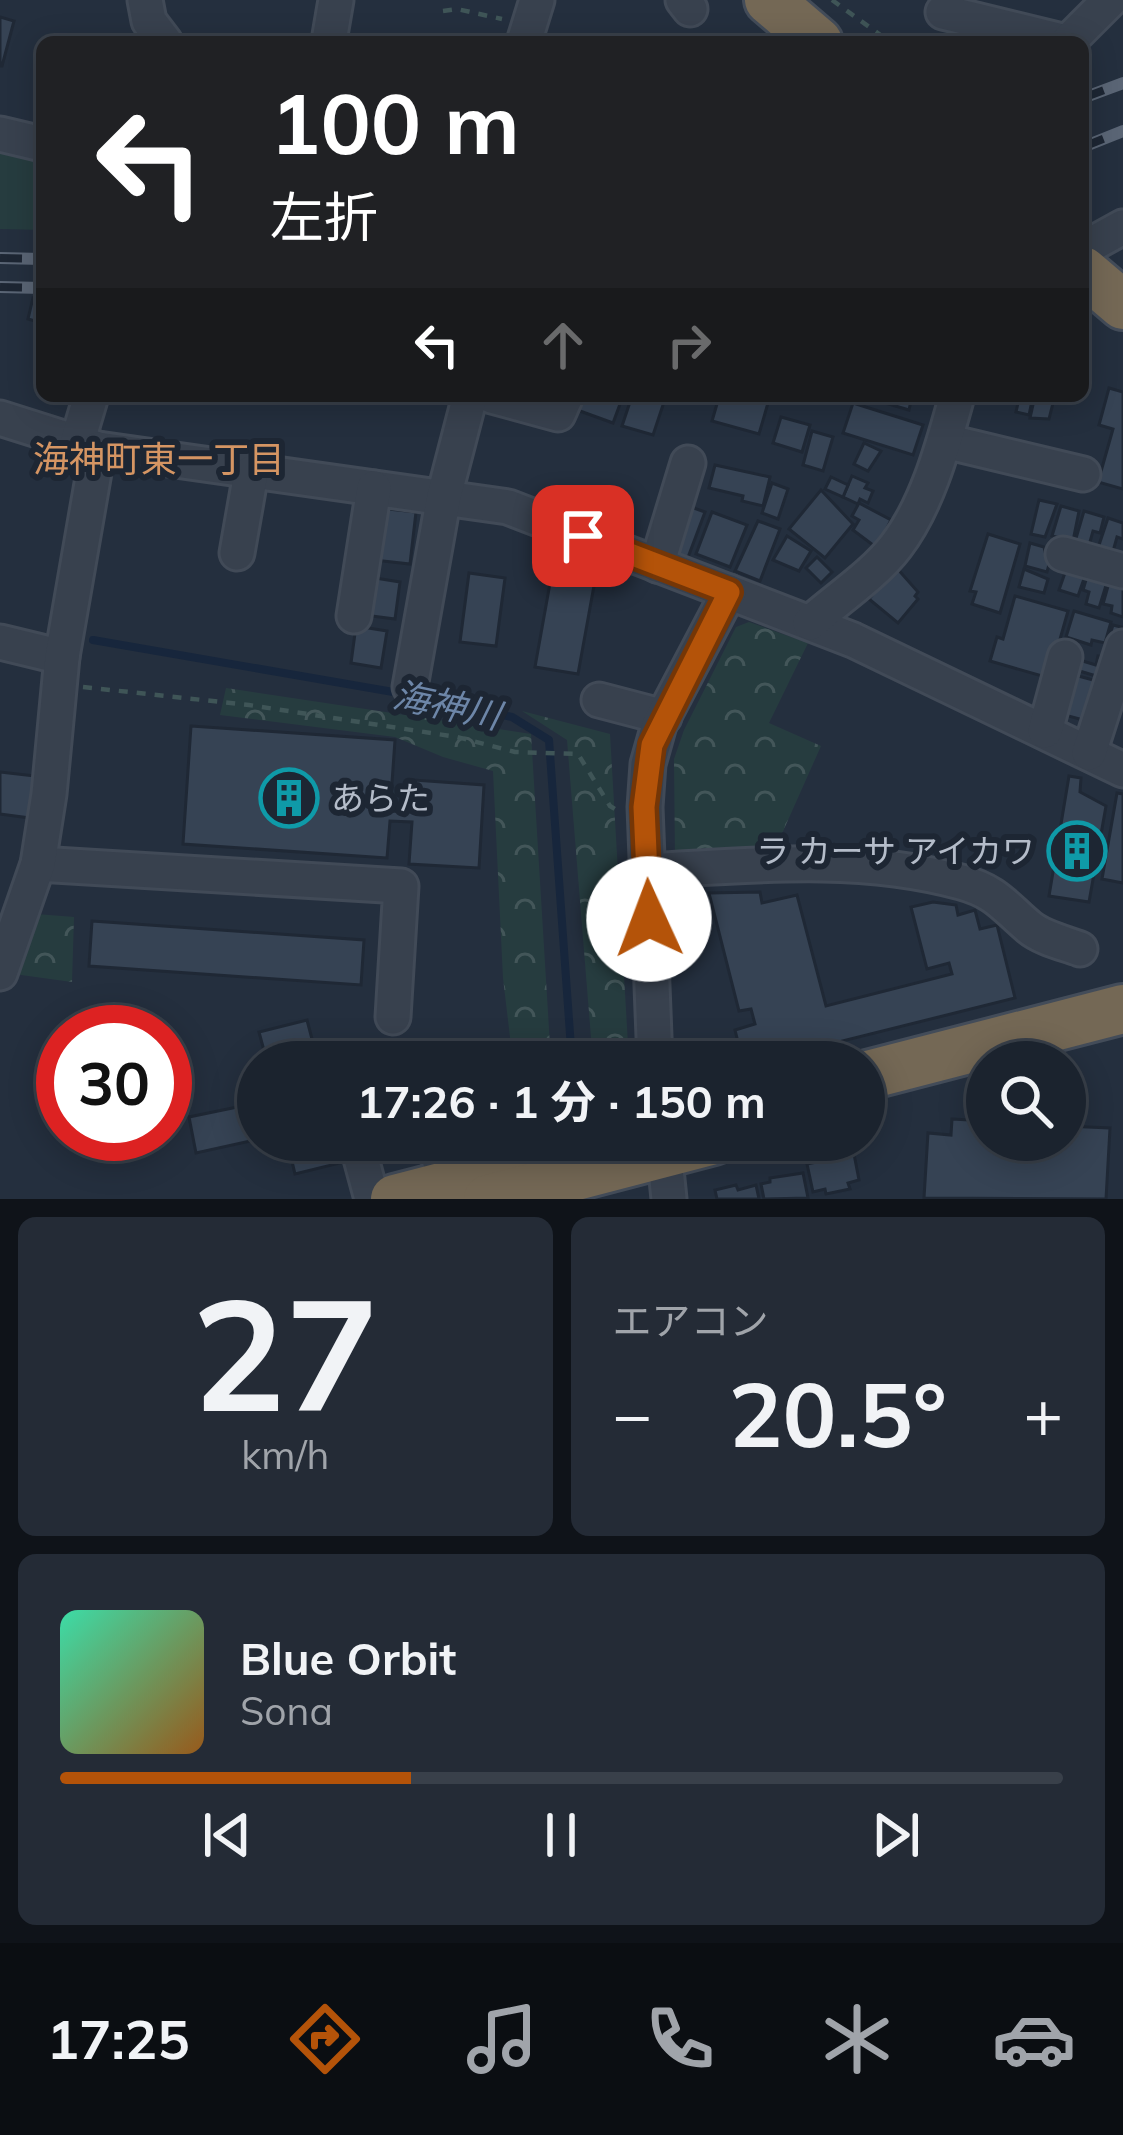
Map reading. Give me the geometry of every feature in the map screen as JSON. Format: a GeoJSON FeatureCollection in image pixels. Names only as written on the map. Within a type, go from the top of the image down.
{"type":"FeatureCollection","features":[{"type":"Feature","properties":{"kind":"highway"},"geometry":{"type":"LineString","coordinates":[[769,0],[811,36]]}},
{"type":"Feature","properties":{"kind":"highway"},"geometry":{"type":"LineString","coordinates":[[885,1071],[1123,1009]]}},
{"type":"Feature","properties":{"kind":"highway"},"geometry":{"type":"LineString","coordinates":[[1086,1043],[1123,1034]]}},
{"type":"Feature","properties":{"kind":"highway"},"geometry":{"type":"LineString","coordinates":[[885,1094],[966,1073]]}},
{"type":"Feature","properties":{"kind":"highway"},"geometry":{"type":"LineString","coordinates":[[395,1199],[632,1161]]}},
{"type":"Feature","properties":{"kind":"street"},"geometry":{"type":"LineString","coordinates":[[145,0],[149,20],[161,36]]}},
{"type":"Feature","properties":{"kind":"street"},"geometry":{"type":"LineString","coordinates":[[330,36],[336,0]]}},
{"type":"Feature","properties":{"kind":"street"},"geometry":{"type":"LineString","coordinates":[[1073,36],[1110,0]]}},
{"type":"Feature","properties":{"kind":"street"},"geometry":{"type":"LineString","coordinates":[[943,12],[1042,36]]}},
{"type":"Feature","properties":{"kind":"street"},"geometry":{"type":"LineString","coordinates":[[0,134],[36,143]]}},
{"type":"Feature","properties":{"kind":"street"},"geometry":{"type":"LineString","coordinates":[[1097,278],[1123,227]]}},
{"type":"Feature","properties":{"kind":"street"},"geometry":{"type":"LineString","coordinates":[[0,973],[38,864],[50,794],[91,402]]}},
{"type":"Feature","properties":{"kind":"street"},"geometry":{"type":"LineString","coordinates":[[410,687],[444,496],[468,402]]}},
{"type":"Feature","properties":{"kind":"street"},"geometry":{"type":"LineString","coordinates":[[514,402],[558,414],[563,402]]}},
{"type":"Feature","properties":{"kind":"street"},"geometry":{"type":"LineString","coordinates":[[810,623],[894,549],[916,513],[955,402]]}},
{"type":"Feature","properties":{"kind":"street"},"geometry":{"type":"LineString","coordinates":[[0,418],[87,446],[508,507],[810,623],[1123,770]]}},
{"type":"Feature","properties":{"kind":"street"},"geometry":{"type":"LineString","coordinates":[[945,441],[1083,474]]}},
{"type":"Feature","properties":{"kind":"street"},"geometry":{"type":"LineString","coordinates":[[657,565],[688,463]]}},
{"type":"Feature","properties":{"kind":"street"},"geometry":{"type":"LineString","coordinates":[[237,553],[251,473]]}},
{"type":"Feature","properties":{"kind":"street"},"geometry":{"type":"LineString","coordinates":[[354,616],[374,488]]}},
{"type":"Feature","properties":{"kind":"street"},"geometry":{"type":"LineString","coordinates":[[1064,554],[1123,571]]}},
{"type":"Feature","properties":{"kind":"street"},"geometry":{"type":"LineString","coordinates":[[654,1041],[646,785],[652,745],[729,592]]}},
{"type":"Feature","properties":{"kind":"street"},"geometry":{"type":"LineString","coordinates":[[0,643],[61,670]]}},
{"type":"Feature","properties":{"kind":"street"},"geometry":{"type":"LineString","coordinates":[[1089,754],[1123,647]]}},
{"type":"Feature","properties":{"kind":"street"},"geometry":{"type":"LineString","coordinates":[[1045,731],[1065,657]]}},
{"type":"Feature","properties":{"kind":"street"},"geometry":{"type":"LineString","coordinates":[[599,700],[664,717]]}},
{"type":"Feature","properties":{"kind":"street"},"geometry":{"type":"LineString","coordinates":[[38,864],[401,886],[393,1017]]}},
{"type":"Feature","properties":{"kind":"street"},"geometry":{"type":"LineString","coordinates":[[647,871],[836,865],[963,882],[1003,899],[1032,931],[1080,950]]}},
{"type":"Feature","properties":{"kind":"street"},"geometry":{"type":"LineString","coordinates":[[362,1161],[372,1199]]}},
{"type":"Feature","properties":{"kind":"path"},"geometry":{"type":"LineString","coordinates":[[832,0],[882,36]]}},
{"type":"Feature","properties":{"kind":"path"},"geometry":{"type":"LineString","coordinates":[[443,11],[458,9],[529,22]]}},
{"type":"Feature","properties":{"kind":"path"},"geometry":{"type":"LineString","coordinates":[[61,670],[457,737],[515,752],[578,754],[610,806],[621,812]]}},
{"type":"Feature","properties":{"kind":"green space"},"geometry":{"type":"Polygon","coordinates":[[[0,143],[36,152],[36,230],[0,229],[0,143]]]}},
{"type":"Feature","properties":{"kind":"green space"},"geometry":{"type":"Polygon","coordinates":[[[749,622],[808,643],[769,723],[821,746],[772,856],[675,859],[674,759],[736,627],[749,622]]]}},
{"type":"Feature","properties":{"kind":"green space"},"geometry":{"type":"Polygon","coordinates":[[[226,688],[531,734],[550,1041],[510,1041],[493,771],[395,737],[220,715],[226,688]]]}},
{"type":"Feature","properties":{"kind":"green space"},"geometry":{"type":"Polygon","coordinates":[[[522,711],[610,734],[628,1041],[591,1041],[567,740],[522,711]]]}},
{"type":"Feature","properties":{"kind":"green space"},"geometry":{"type":"Polygon","coordinates":[[[36,914],[74,917],[72,982],[14,974],[36,914]]]}},
{"type":"Feature","properties":{"kind":"building"},"geometry":{"type":"Polygon","coordinates":[[[0,17],[14,21],[2,66],[0,66],[0,17]]]}},
{"type":"Feature","properties":{"kind":"building"},"geometry":{"type":"Polygon","coordinates":[[[33,298],[36,299],[36,321],[28,319],[33,298]]]}},
{"type":"Feature","properties":{"kind":"building"},"geometry":{"type":"Polygon","coordinates":[[[1109,388],[1123,392],[1123,489],[1098,482],[1113,429],[1099,425],[1109,388]]]}},
{"type":"Feature","properties":{"kind":"building"},"geometry":{"type":"Polygon","coordinates":[[[571,402],[621,402],[613,423],[569,407],[571,402]]]}},
{"type":"Feature","properties":{"kind":"building"},"geometry":{"type":"Polygon","coordinates":[[[630,402],[664,402],[653,435],[622,426],[630,402]]]}},
{"type":"Feature","properties":{"kind":"building"},"geometry":{"type":"Polygon","coordinates":[[[718,402],[768,403],[759,434],[712,421],[718,402]]]}},
{"type":"Feature","properties":{"kind":"building"},"geometry":{"type":"Polygon","coordinates":[[[882,402],[911,402],[909,410],[882,402]]]}},
{"type":"Feature","properties":{"kind":"building"},"geometry":{"type":"Polygon","coordinates":[[[1018,402],[1032,402],[1029,415],[1016,412],[1018,402]]]}},
{"type":"Feature","properties":{"kind":"building"},"geometry":{"type":"Polygon","coordinates":[[[1034,402],[1053,402],[1049,419],[1030,418],[1034,402]]]}},
{"type":"Feature","properties":{"kind":"building"},"geometry":{"type":"Polygon","coordinates":[[[853,403],[923,425],[913,455],[843,433],[853,403]]]}},
{"type":"Feature","properties":{"kind":"building"},"geometry":{"type":"Polygon","coordinates":[[[781,417],[810,425],[802,452],[773,443],[781,417]]]}},
{"type":"Feature","properties":{"kind":"building"},"geometry":{"type":"Polygon","coordinates":[[[812,431],[833,437],[823,471],[803,465],[812,431]]]}},
{"type":"Feature","properties":{"kind":"building"},"geometry":{"type":"Polygon","coordinates":[[[864,443],[881,451],[868,471],[854,464],[864,443]]]}},
{"type":"Feature","properties":{"kind":"building"},"geometry":{"type":"Polygon","coordinates":[[[715,465],[770,477],[763,506],[709,488],[715,465]]]}},
{"type":"Feature","properties":{"kind":"building"},"geometry":{"type":"Polygon","coordinates":[[[852,476],[868,483],[865,488],[873,491],[868,503],[843,497],[852,476]]]}},
{"type":"Feature","properties":{"kind":"building"},"geometry":{"type":"Polygon","coordinates":[[[831,477],[848,485],[843,497],[825,489],[831,477]]]}},
{"type":"Feature","properties":{"kind":"building"},"geometry":{"type":"Polygon","coordinates":[[[772,483],[788,489],[778,519],[762,513],[772,483]]]}},
{"type":"Feature","properties":{"kind":"building"},"geometry":{"type":"Polygon","coordinates":[[[821,490],[853,524],[825,558],[789,529],[821,490]]]}},
{"type":"Feature","properties":{"kind":"building"},"geometry":{"type":"Polygon","coordinates":[[[1039,500],[1057,504],[1045,537],[1031,534],[1039,500]]]}},
{"type":"Feature","properties":{"kind":"building"},"geometry":{"type":"Polygon","coordinates":[[[859,503],[891,520],[877,548],[853,530],[859,520],[852,516],[859,503]]]}},
{"type":"Feature","properties":{"kind":"building"},"geometry":{"type":"Polygon","coordinates":[[[688,506],[705,512],[687,560],[670,554],[688,506]]]}},
{"type":"Feature","properties":{"kind":"building"},"geometry":{"type":"Polygon","coordinates":[[[1061,506],[1079,511],[1073,541],[1052,536],[1061,506]]]}},
{"type":"Feature","properties":{"kind":"building"},"geometry":{"type":"Polygon","coordinates":[[[379,508],[416,512],[410,564],[374,560],[379,508]]]}},
{"type":"Feature","properties":{"kind":"building"},"geometry":{"type":"Polygon","coordinates":[[[1084,511],[1104,517],[1088,549],[1074,545],[1084,511]]]}},
{"type":"Feature","properties":{"kind":"building"},"geometry":{"type":"Polygon","coordinates":[[[712,512],[747,525],[730,567],[696,554],[712,512]]]}},
{"type":"Feature","properties":{"kind":"building"},"geometry":{"type":"Polygon","coordinates":[[[1108,518],[1123,523],[1123,539],[1117,537],[1112,555],[1097,551],[1108,518]]]}},
{"type":"Feature","properties":{"kind":"building"},"geometry":{"type":"Polygon","coordinates":[[[758,521],[780,529],[760,581],[735,571],[758,521]]]}},
{"type":"Feature","properties":{"kind":"building"},"geometry":{"type":"Polygon","coordinates":[[[988,534],[1020,544],[1000,613],[972,604],[976,592],[970,591],[988,534]]]}},
{"type":"Feature","properties":{"kind":"building"},"geometry":{"type":"Polygon","coordinates":[[[787,536],[811,551],[799,571],[773,560],[787,536]]]}},
{"type":"Feature","properties":{"kind":"building"},"geometry":{"type":"Polygon","coordinates":[[[1030,543],[1044,547],[1051,557],[1047,572],[1025,566],[1030,543]]]}},
{"type":"Feature","properties":{"kind":"building"},"geometry":{"type":"Polygon","coordinates":[[[817,557],[832,572],[821,583],[806,568],[817,557]]]}},
{"type":"Feature","properties":{"kind":"building"},"geometry":{"type":"Polygon","coordinates":[[[554,561],[597,569],[578,674],[535,667],[554,561]]]}},
{"type":"Feature","properties":{"kind":"building"},"geometry":{"type":"Polygon","coordinates":[[[895,566],[918,592],[918,599],[898,623],[869,599],[895,566]]]}},
{"type":"Feature","properties":{"kind":"building"},"geometry":{"type":"Polygon","coordinates":[[[1067,567],[1086,573],[1078,596],[1059,590],[1067,567]]]}},
{"type":"Feature","properties":{"kind":"building"},"geometry":{"type":"Polygon","coordinates":[[[1024,569],[1048,579],[1044,593],[1019,587],[1024,569]]]}},
{"type":"Feature","properties":{"kind":"building"},"geometry":{"type":"Polygon","coordinates":[[[469,573],[505,578],[496,646],[460,642],[469,573]]]}},
{"type":"Feature","properties":{"kind":"building"},"geometry":{"type":"Polygon","coordinates":[[[1088,573],[1108,579],[1099,608],[1086,604],[1089,592],[1083,590],[1088,573]]]}},
{"type":"Feature","properties":{"kind":"building"},"geometry":{"type":"Polygon","coordinates":[[[369,577],[400,582],[395,619],[364,615],[369,577]]]}},
{"type":"Feature","properties":{"kind":"building"},"geometry":{"type":"Polygon","coordinates":[[[1110,579],[1123,583],[1123,617],[1103,604],[1110,579]]]}},
{"type":"Feature","properties":{"kind":"building"},"geometry":{"type":"Polygon","coordinates":[[[1015,596],[1068,611],[1049,678],[990,661],[997,637],[1003,639],[1015,596]]]}},
{"type":"Feature","properties":{"kind":"building"},"geometry":{"type":"Polygon","coordinates":[[[1074,611],[1111,622],[1105,643],[1092,640],[1091,645],[1066,637],[1074,611]]]}},
{"type":"Feature","properties":{"kind":"building"},"geometry":{"type":"Polygon","coordinates":[[[1113,625],[1121,627],[1106,679],[1073,669],[1076,659],[1096,665],[1113,625]]]}},
{"type":"Feature","properties":{"kind":"building"},"geometry":{"type":"Polygon","coordinates":[[[356,626],[387,631],[381,668],[351,663],[356,626]]]}},
{"type":"Feature","properties":{"kind":"building"},"geometry":{"type":"Polygon","coordinates":[[[1067,673],[1097,681],[1087,721],[1057,713],[1067,673]]]}},
{"type":"Feature","properties":{"kind":"building","name":"あらた"},"geometry":{"type":"Polygon","coordinates":[[[191,726],[395,740],[390,811],[412,812],[414,780],[484,785],[479,868],[409,864],[412,822],[390,821],[387,858],[183,844],[191,726]]]}},
{"type":"Feature","properties":{"kind":"building"},"geometry":{"type":"Polygon","coordinates":[[[0,772],[35,776],[30,818],[0,814],[0,772]]]}},
{"type":"Feature","properties":{"kind":"building","name":"ラ カーサ アイカワ"},"geometry":{"type":"Polygon","coordinates":[[[1069,776],[1081,778],[1080,792],[1106,806],[1089,902],[1049,896],[1069,776]]]}},
{"type":"Feature","properties":{"kind":"building"},"geometry":{"type":"Polygon","coordinates":[[[1117,793],[1123,794],[1123,883],[1102,879],[1117,793]]]}},
{"type":"Feature","properties":{"kind":"building"},"geometry":{"type":"Polygon","coordinates":[[[760,892],[762,903],[797,895],[826,1006],[952,974],[949,963],[927,969],[911,907],[933,902],[956,905],[958,915],[975,910],[980,929],[997,925],[1015,998],[842,1041],[738,1041],[735,1030],[755,1024],[751,1009],[739,1011],[709,893],[760,892]]]}},
{"type":"Feature","properties":{"kind":"building"},"geometry":{"type":"Polygon","coordinates":[[[92,921],[364,940],[361,985],[89,966],[92,921]]]}},
{"type":"Feature","properties":{"kind":"building"},"geometry":{"type":"Polygon","coordinates":[[[307,1020],[312,1041],[261,1041],[259,1032],[307,1020]]]}},
{"type":"Feature","properties":{"kind":"building"},"geometry":{"type":"Polygon","coordinates":[[[237,1107],[237,1144],[196,1153],[192,1116],[237,1107]]]}},
{"type":"Feature","properties":{"kind":"building"},"geometry":{"type":"Polygon","coordinates":[[[952,1119],[966,1120],[966,1161],[1086,1161],[1086,1127],[1110,1128],[1106,1199],[924,1198],[928,1133],[951,1135],[952,1119]]]}},
{"type":"Feature","properties":{"kind":"building"},"geometry":{"type":"Polygon","coordinates":[[[292,1161],[344,1162],[295,1174],[292,1161]]]}},
{"type":"Feature","properties":{"kind":"building"},"geometry":{"type":"Polygon","coordinates":[[[855,1161],[859,1180],[848,1183],[850,1189],[813,1192],[807,1164],[855,1161]]]}},
{"type":"Feature","properties":{"kind":"building"},"geometry":{"type":"Polygon","coordinates":[[[803,1173],[808,1198],[764,1199],[761,1184],[770,1178],[803,1173]]]}},
{"type":"Feature","properties":{"kind":"building"},"geometry":{"type":"Polygon","coordinates":[[[736,1185],[738,1190],[756,1185],[759,1199],[717,1199],[715,1190],[736,1185]]]}},
{"type":"Feature","properties":{"kind":"waterway","name":"海神川"},"geometry":{"type":"LineString","coordinates":[[93,640],[399,693]]}},
{"type":"Feature","properties":{"kind":"waterway","name":"海神川"},"geometry":{"type":"LineString","coordinates":[[414,696],[512,717],[549,740],[570,1041]]}},
{"type":"Feature","properties":{"kind":"railway"},"geometry":{"type":"LineString","coordinates":[[1089,96],[1123,83]]}},
{"type":"Feature","properties":{"kind":"railway"},"geometry":{"type":"LineString","coordinates":[[1089,145],[1123,131]]}},
{"type":"Feature","properties":{"kind":"railway"},"geometry":{"type":"LineString","coordinates":[[0,258],[36,259]]}},
{"type":"Feature","properties":{"kind":"railway"},"geometry":{"type":"LineString","coordinates":[[0,287],[36,288]]}},
{"type":"Feature","properties":{"kind":"place","name":"あらた"},"geometry":{"type":"Point","coordinates":[289,798]}},
{"type":"Feature","properties":{"kind":"place","name":"ラ カーサ アイカワ"},"geometry":{"type":"Point","coordinates":[1077,851]}},
{"type":"Feature","properties":{"kind":"district","name":"海神町東一丁目"},"geometry":{"type":"Point","coordinates":[159,459]}},
{"type":"Feature","properties":{"kind":"route"},"geometry":{"type":"LineString","coordinates":[[583,536],[729,592],[652,745],[644,807],[649,919]]}}]}
